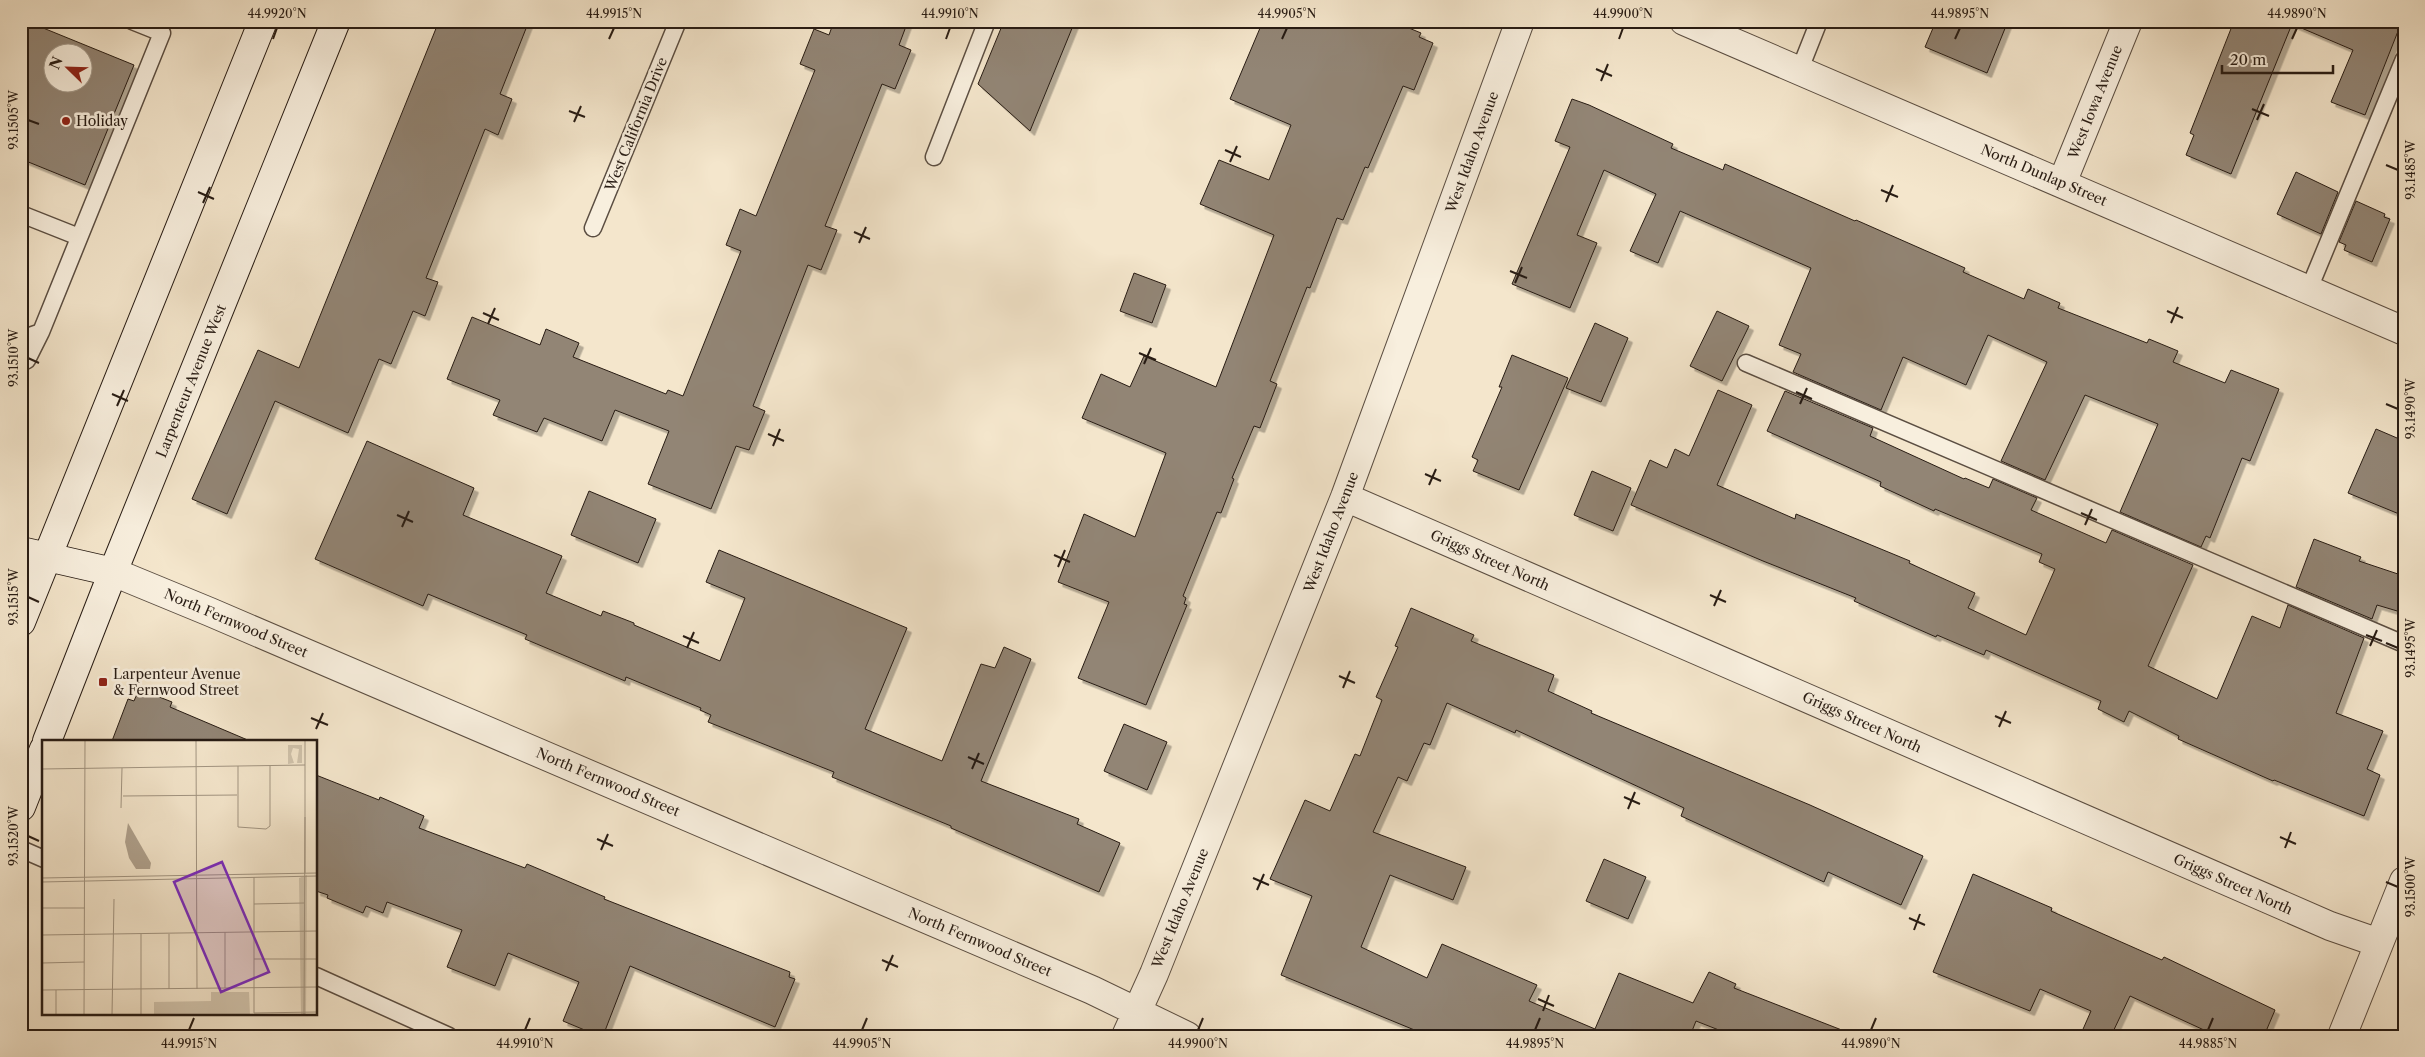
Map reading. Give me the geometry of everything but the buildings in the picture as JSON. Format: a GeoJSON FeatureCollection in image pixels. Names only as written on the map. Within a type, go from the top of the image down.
{"type":"FeatureCollection","features":[{"type":"Feature","properties":{"kind":"street"},"geometry":{"type":"LineString","coordinates":[[21,622],[34,554],[263,21]]}},
{"type":"Feature","properties":{"kind":"street","name":"Larpenteur Avenue West"},"geometry":{"type":"LineString","coordinates":[[47,740],[113,572],[336,21]]}},
{"type":"Feature","properties":{"kind":"street","name":"West Idaho Avenue"},"geometry":{"type":"LineString","coordinates":[[1132,1024],[1346,497],[1520,21]]}},
{"type":"Feature","properties":{"kind":"street","name":"North Dunlap Street"},"geometry":{"type":"LineString","coordinates":[[1684,21],[1800,69],[2404,331]]}},
{"type":"Feature","properties":{"kind":"street","name":"West Iowa Avenue"},"geometry":{"type":"LineString","coordinates":[[2062,183],[2128,21]]}},
{"type":"Feature","properties":{"kind":"street","name":"Griggs Street North"},"geometry":{"type":"LineString","coordinates":[[1346,497],[2330,926],[2379,943]]}},
{"type":"Feature","properties":{"kind":"street","name":"North Fernwood Street"},"geometry":{"type":"LineString","coordinates":[[34,554],[113,572],[210,612],[1019,958],[1132,1024],[1187,1036]]}},
{"type":"Feature","properties":{"kind":"street"},"geometry":{"type":"LineString","coordinates":[[21,807],[42,754]]}},
{"type":"Feature","properties":{"kind":"street"},"geometry":{"type":"LineString","coordinates":[[2342,1036],[2404,881]]}},
{"type":"Feature","properties":{"kind":"lane"},"geometry":{"type":"LineString","coordinates":[[21,364],[27,360],[40,332],[162,33],[132,21]]}},
{"type":"Feature","properties":{"kind":"lane","name":"West California Drive"},"geometry":{"type":"LineString","coordinates":[[593,228],[678,21]]}},
{"type":"Feature","properties":{"kind":"lane"},"geometry":{"type":"LineString","coordinates":[[934,158],[987,21]]}},
{"type":"Feature","properties":{"kind":"lane"},"geometry":{"type":"LineString","coordinates":[[1800,69],[1819,21]]}},
{"type":"Feature","properties":{"kind":"lane"},"geometry":{"type":"LineString","coordinates":[[2309,289],[2404,59]]}},
{"type":"Feature","properties":{"kind":"lane"},"geometry":{"type":"LineString","coordinates":[[21,214],[79,237]]}},
{"type":"Feature","properties":{"kind":"lane"},"geometry":{"type":"LineString","coordinates":[[21,339],[40,332]]}},
{"type":"Feature","properties":{"kind":"lane"},"geometry":{"type":"LineString","coordinates":[[1746,363],[2404,644]]}},
{"type":"Feature","properties":{"kind":"lane"},"geometry":{"type":"LineString","coordinates":[[21,849],[42,858]]}},
{"type":"Feature","properties":{"kind":"lane"},"geometry":{"type":"LineString","coordinates":[[318,977],[448,1036]]}},
{"type":"Feature","properties":{"kind":"place","name":"Holiday"},"geometry":{"type":"Point","coordinates":[66,121]}},
{"type":"Feature","properties":{"kind":"place","name":"Larpenteur Avenue & Fernwood Street"},"geometry":{"type":"Point","coordinates":[103,682]}}]}
